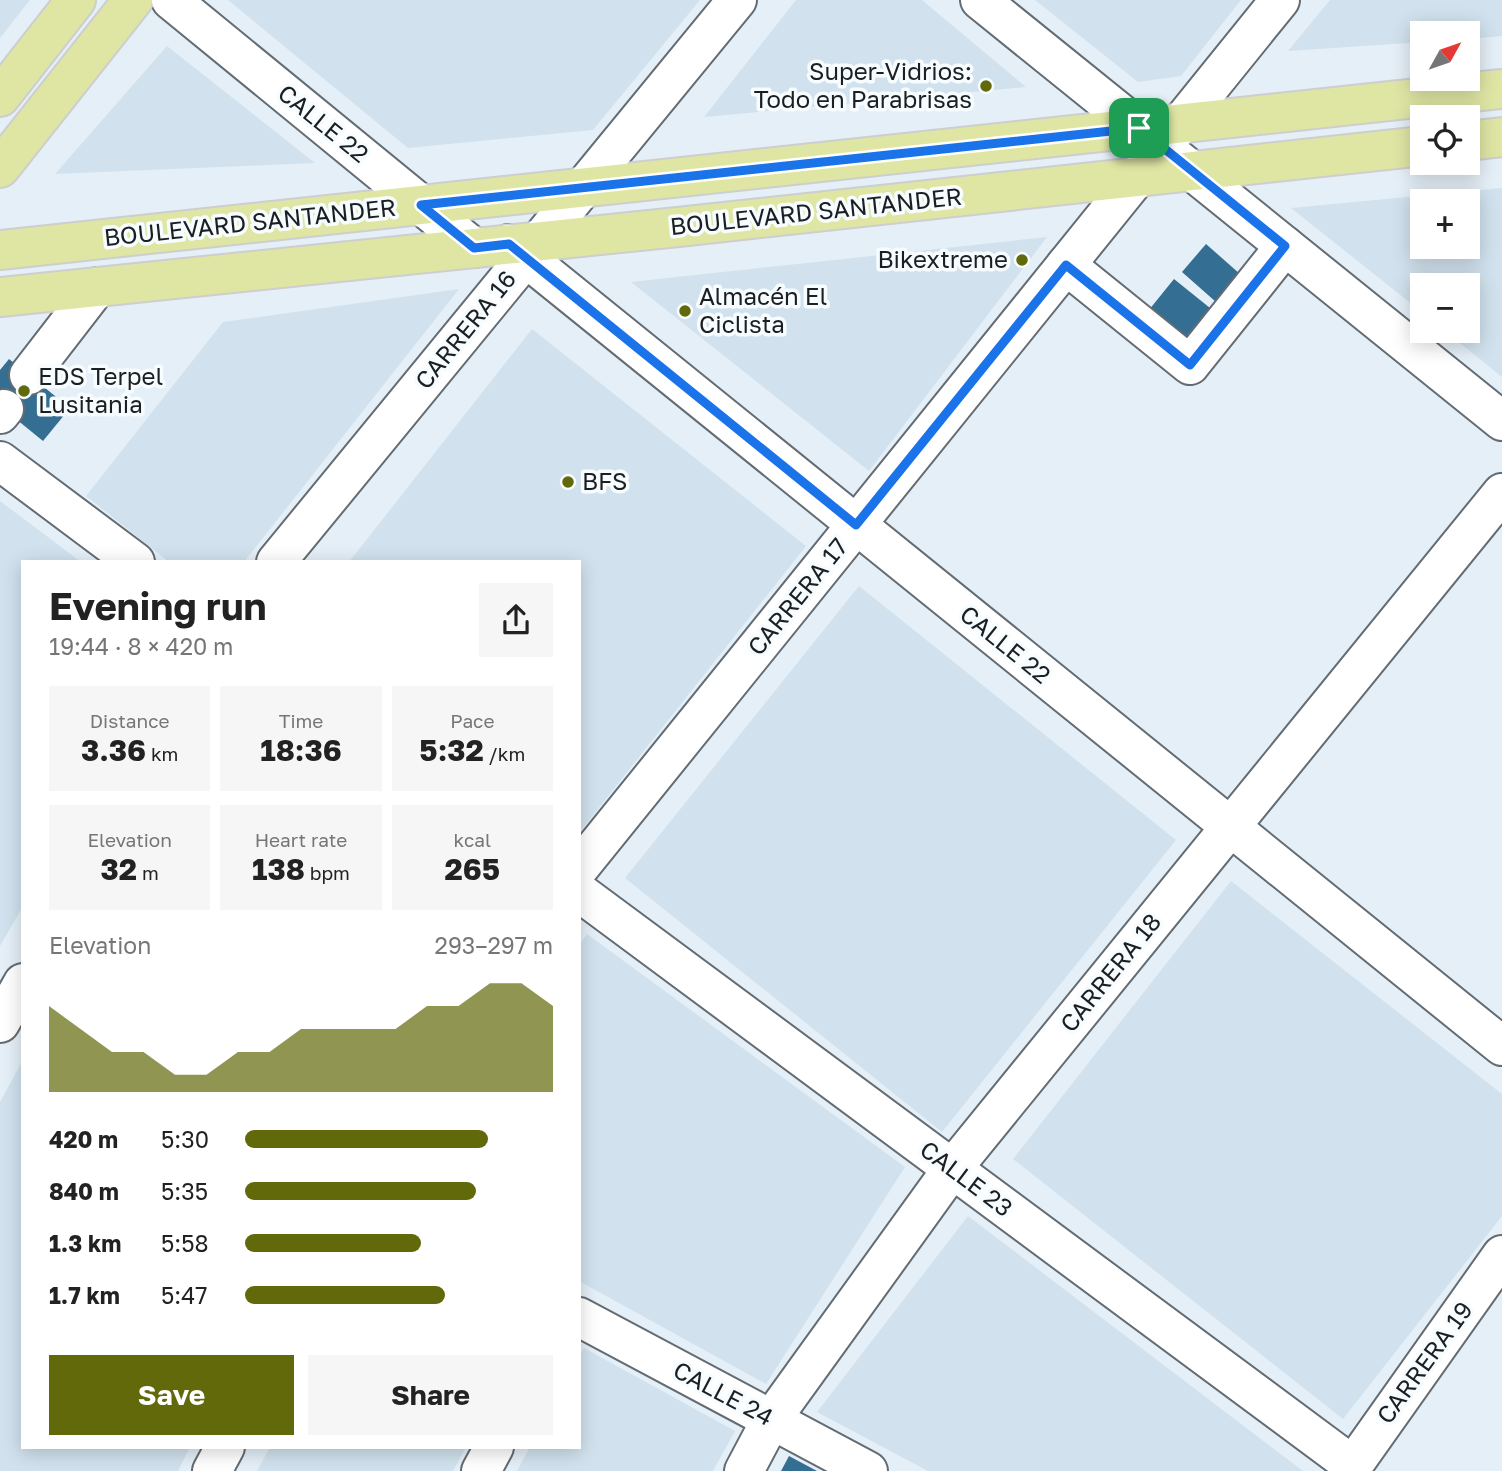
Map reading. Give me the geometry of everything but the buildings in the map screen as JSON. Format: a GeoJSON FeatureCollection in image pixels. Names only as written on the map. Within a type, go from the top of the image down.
{"type":"FeatureCollection","features":[{"type":"Feature","properties":{"kind":"main road"},"geometry":{"type":"LineString","coordinates":[[0,97],[76,0]]}},
{"type":"Feature","properties":{"kind":"main road"},"geometry":{"type":"LineString","coordinates":[[0,168],[133,0]]}},
{"type":"Feature","properties":{"kind":"main road","name":"BOULEVARD SANTANDER"},"geometry":{"type":"LineString","coordinates":[[0,250],[584,187],[1160,133],[1502,89]]}},
{"type":"Feature","properties":{"kind":"main road"},"geometry":{"type":"LineString","coordinates":[[1480,140],[1502,137]]}},
{"type":"Feature","properties":{"kind":"main road","name":"BOULEVARD SANTANDER"},"geometry":{"type":"LineString","coordinates":[[0,297],[512,248],[1410,147]]}},
{"type":"Feature","properties":{"kind":"street","name":"CALLE 22"},"geometry":{"type":"LineString","coordinates":[[171,0],[421,205],[512,248],[1502,1046]]}},
{"type":"Feature","properties":{"kind":"street","name":"CARRERA 16"},"geometry":{"type":"LineString","coordinates":[[278,560],[512,248],[584,187],[737,0]]}},
{"type":"Feature","properties":{"kind":"street"},"geometry":{"type":"LineString","coordinates":[[981,0],[1160,133],[1192,171],[1502,421]]}},
{"type":"Feature","properties":{"kind":"street","name":"CARRERA 17"},"geometry":{"type":"LineString","coordinates":[[581,866],[1138,177],[1160,133],[1280,0]]}},
{"type":"Feature","properties":{"kind":"street"},"geometry":{"type":"LineString","coordinates":[[1066,265],[1190,365],[1285,246]]}},
{"type":"Feature","properties":{"kind":"street"},"geometry":{"type":"LineString","coordinates":[[29,375],[97,287]]}},
{"type":"Feature","properties":{"kind":"street"},"geometry":{"type":"LineString","coordinates":[[0,461],[132,560]]}},
{"type":"Feature","properties":{"kind":"street","name":"CARRERA 18"},"geometry":{"type":"LineString","coordinates":[[744,1471],[771,1420],[952,1169],[1502,493]]}},
{"type":"Feature","properties":{"kind":"street","name":"CALLE 23"},"geometry":{"type":"LineString","coordinates":[[581,893],[1350,1468]]}},
{"type":"Feature","properties":{"kind":"street","name":"CARRERA 19"},"geometry":{"type":"LineString","coordinates":[[1350,1468],[1502,1255]]}},
{"type":"Feature","properties":{"kind":"street","name":"CALLE 24"},"geometry":{"type":"LineString","coordinates":[[581,1318],[867,1471]]}},
{"type":"Feature","properties":{"kind":"street"},"geometry":{"type":"LineString","coordinates":[[212,1471],[224,1449]]}},
{"type":"Feature","properties":{"kind":"street"},"geometry":{"type":"LineString","coordinates":[[481,1471],[493,1449]]}},
{"type":"Feature","properties":{"kind":"shaded area"},"geometry":{"type":"Polygon","coordinates":[[[0,0],[30,0],[0,38],[0,0]]]}},
{"type":"Feature","properties":{"kind":"shaded area"},"geometry":{"type":"Polygon","coordinates":[[[228,0],[700,0],[593,130],[408,148],[228,0]]]}},
{"type":"Feature","properties":{"kind":"shaded area"},"geometry":{"type":"Polygon","coordinates":[[[796,0],[922,0],[1026,87],[704,117],[796,0]]]}},
{"type":"Feature","properties":{"kind":"shaded area"},"geometry":{"type":"Polygon","coordinates":[[[1035,0],[1241,0],[1181,76],[1138,82],[1035,0]]]}},
{"type":"Feature","properties":{"kind":"shaded area"},"geometry":{"type":"Polygon","coordinates":[[[1330,0],[1502,0],[1502,36],[1480,38],[1480,21],[1410,21],[1410,43],[1288,51],[1330,0]]]}},
{"type":"Feature","properties":{"kind":"shaded area"},"geometry":{"type":"Polygon","coordinates":[[[167,46],[315,163],[55,174],[167,46]]]}},
{"type":"Feature","properties":{"kind":"shaded area"},"geometry":{"type":"Polygon","coordinates":[[[1502,188],[1502,377],[1460,343],[1480,343],[1480,273],[1410,273],[1410,303],[1291,208],[1410,197],[1410,259],[1480,259],[1480,190],[1502,188]]]}},
{"type":"Feature","properties":{"kind":"shaded area"},"geometry":{"type":"Polygon","coordinates":[[[1047,237],[869,471],[631,282],[1047,237]]]}},
{"type":"Feature","properties":{"kind":"shaded area"},"geometry":{"type":"Polygon","coordinates":[[[459,289],[246,560],[166,560],[86,496],[223,322],[459,289]]]}},
{"type":"Feature","properties":{"kind":"shaded area"},"geometry":{"type":"Polygon","coordinates":[[[532,329],[806,546],[581,830],[581,560],[351,560],[532,329]]]}},
{"type":"Feature","properties":{"kind":"shaded area"},"geometry":{"type":"Polygon","coordinates":[[[0,501],[78,560],[21,560],[21,909],[0,946],[0,501]]]}},
{"type":"Feature","properties":{"kind":"shaded area"},"geometry":{"type":"Polygon","coordinates":[[[859,586],[1176,840],[942,1132],[625,878],[859,586]]]}},
{"type":"Feature","properties":{"kind":"shaded area"},"geometry":{"type":"Polygon","coordinates":[[[1231,881],[1502,1094],[1502,1216],[1343,1419],[1013,1159],[1231,881]]]}},
{"type":"Feature","properties":{"kind":"shaded area"},"geometry":{"type":"Polygon","coordinates":[[[587,934],[905,1167],[766,1384],[581,1282],[581,942],[587,934]]]}},
{"type":"Feature","properties":{"kind":"shaded area"},"geometry":{"type":"Polygon","coordinates":[[[21,1064],[21,1449],[189,1449],[178,1471],[0,1471],[0,1102],[21,1064]]]}},
{"type":"Feature","properties":{"kind":"shaded area"},"geometry":{"type":"Polygon","coordinates":[[[968,1216],[1303,1471],[928,1471],[817,1412],[968,1216]]]}},
{"type":"Feature","properties":{"kind":"shaded area"},"geometry":{"type":"Polygon","coordinates":[[[584,1348],[735,1431],[713,1471],[517,1471],[529,1449],[581,1449],[581,1353],[584,1348]]]}},
{"type":"Feature","properties":{"kind":"shaded area"},"geometry":{"type":"Polygon","coordinates":[[[269,1449],[465,1449],[453,1471],[257,1471],[269,1449]]]}},
{"type":"Feature","properties":{"kind":"place","name":"Super-Vidrios: Todo en Parabrisas"},"geometry":{"type":"Point","coordinates":[986,86]}},
{"type":"Feature","properties":{"kind":"place","name":"Bikextreme"},"geometry":{"type":"Point","coordinates":[1022,260]}},
{"type":"Feature","properties":{"kind":"place","name":"Almacén El Ciclista"},"geometry":{"type":"Point","coordinates":[685,311]}},
{"type":"Feature","properties":{"kind":"place","name":"EDS Terpel Lusitania"},"geometry":{"type":"Point","coordinates":[24,391]}},
{"type":"Feature","properties":{"kind":"place","name":"BFS"},"geometry":{"type":"Point","coordinates":[568,482]}},
{"type":"Feature","properties":{"kind":"route"},"geometry":{"type":"LineString","coordinates":[[1139,128],[1285,246],[1190,365],[1066,265],[856,525],[509,244],[474,248],[421,205],[671,178],[1139,128]]}}]}
